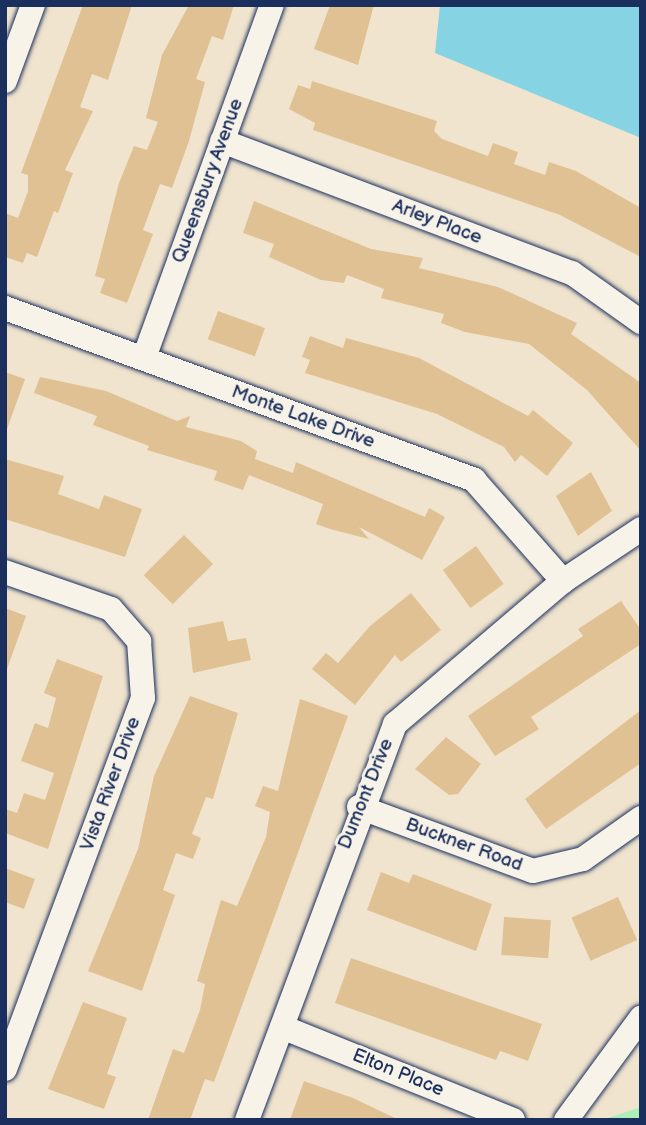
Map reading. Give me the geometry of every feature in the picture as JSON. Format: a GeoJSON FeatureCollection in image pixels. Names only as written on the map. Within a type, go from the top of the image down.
{"type":"FeatureCollection","features":[{"type":"Feature","properties":{"kind":"street"},"geometry":{"type":"LineString","coordinates":[[5,81],[33,5]]}},
{"type":"Feature","properties":{"kind":"street","name":"Queensbury Avenue"},"geometry":{"type":"LineString","coordinates":[[144,358],[272,5]]}},
{"type":"Feature","properties":{"kind":"street","name":"Arley Place"},"geometry":{"type":"LineString","coordinates":[[222,141],[572,273],[641,322]]}},
{"type":"Feature","properties":{"kind":"street","name":"Monte Lake Drive"},"geometry":{"type":"LineString","coordinates":[[5,308],[474,480],[563,581]]}},
{"type":"Feature","properties":{"kind":"street","name":"Dumont Drive"},"geometry":{"type":"LineString","coordinates":[[247,1120],[359,807],[395,724],[563,581],[641,529]]}},
{"type":"Feature","properties":{"kind":"street","name":"Vista River Drive"},"geometry":{"type":"LineString","coordinates":[[5,572],[111,609],[139,641],[143,698],[5,1069]]}},
{"type":"Feature","properties":{"kind":"street","name":"Buckner Road"},"geometry":{"type":"LineString","coordinates":[[359,807],[533,871],[583,859],[641,818]]}},
{"type":"Feature","properties":{"kind":"street"},"geometry":{"type":"LineString","coordinates":[[566,1120],[641,1018]]}},
{"type":"Feature","properties":{"kind":"street","name":"Elton Place"},"geometry":{"type":"LineString","coordinates":[[282,1027],[513,1120]]}},
{"type":"Feature","properties":{"kind":"green space"},"geometry":{"type":"Polygon","coordinates":[[[641,1107],[641,1120],[605,1120],[605,1119],[641,1107]]]}},
{"type":"Feature","properties":{"kind":"water"},"geometry":{"type":"Polygon","coordinates":[[[440,5],[641,5],[641,138],[435,53],[440,5]]]}},
{"type":"Feature","properties":{"kind":"building"},"geometry":{"type":"Polygon","coordinates":[[[83,5],[132,5],[108,80],[92,74],[80,107],[93,111],[65,170],[73,173],[58,213],[54,211],[37,257],[27,253],[23,263],[5,257],[5,213],[18,218],[28,191],[28,175],[21,173],[83,5]]]}},
{"type":"Feature","properties":{"kind":"building"},"geometry":{"type":"Polygon","coordinates":[[[189,5],[234,5],[223,40],[212,36],[196,79],[205,82],[189,141],[172,188],[160,184],[143,230],[153,234],[127,303],[100,293],[105,279],[95,276],[119,183],[134,146],[147,150],[158,122],[146,118],[162,55],[189,5]]]}},
{"type":"Feature","properties":{"kind":"building"},"geometry":{"type":"Polygon","coordinates":[[[330,5],[374,5],[358,65],[314,49],[330,5]]]}},
{"type":"Feature","properties":{"kind":"building"},"geometry":{"type":"Polygon","coordinates":[[[312,81],[437,121],[434,131],[442,139],[488,156],[493,143],[518,152],[514,164],[545,175],[549,162],[576,171],[641,208],[641,257],[560,215],[313,130],[315,123],[289,109],[298,85],[310,89],[312,81]]]}},
{"type":"Feature","properties":{"kind":"building"},"geometry":{"type":"Polygon","coordinates":[[[254,201],[371,249],[423,258],[419,268],[498,287],[577,323],[571,334],[641,383],[641,451],[587,390],[529,344],[465,332],[441,323],[444,314],[381,298],[384,289],[347,275],[344,283],[321,280],[269,257],[274,244],[243,233],[254,201]]]}},
{"type":"Feature","properties":{"kind":"building"},"geometry":{"type":"Polygon","coordinates":[[[218,311],[265,328],[255,356],[208,339],[218,311]]]}},
{"type":"Feature","properties":{"kind":"building"},"geometry":{"type":"Polygon","coordinates":[[[310,336],[343,348],[346,338],[419,358],[528,416],[533,410],[573,443],[547,476],[521,455],[515,462],[504,447],[437,414],[305,373],[310,360],[302,357],[310,336]]]}},
{"type":"Feature","properties":{"kind":"building"},"geometry":{"type":"Polygon","coordinates":[[[5,372],[25,379],[7,429],[5,429],[5,372]]]}},
{"type":"Feature","properties":{"kind":"building"},"geometry":{"type":"Polygon","coordinates":[[[40,377],[106,391],[177,421],[190,416],[186,427],[241,441],[257,451],[255,459],[293,473],[296,462],[425,517],[429,508],[445,517],[422,560],[359,527],[369,539],[330,529],[316,524],[323,504],[249,475],[243,490],[214,480],[217,471],[147,450],[149,446],[93,425],[97,416],[34,393],[40,377]]]}},
{"type":"Feature","properties":{"kind":"building"},"geometry":{"type":"Polygon","coordinates":[[[5,459],[64,476],[58,494],[99,509],[104,495],[142,509],[125,557],[5,519],[5,459]]]}},
{"type":"Feature","properties":{"kind":"building"},"geometry":{"type":"Polygon","coordinates":[[[591,472],[612,511],[578,536],[556,496],[591,472]]]}},
{"type":"Feature","properties":{"kind":"building"},"geometry":{"type":"Polygon","coordinates":[[[184,535],[213,564],[173,604],[144,575],[184,535]]]}},
{"type":"Feature","properties":{"kind":"building"},"geometry":{"type":"Polygon","coordinates":[[[476,546],[504,584],[470,608],[443,570],[476,546]]]}},
{"type":"Feature","properties":{"kind":"building"},"geometry":{"type":"Polygon","coordinates":[[[411,593],[441,630],[401,662],[395,655],[355,705],[312,669],[326,653],[338,663],[370,626],[411,593]]]}},
{"type":"Feature","properties":{"kind":"building"},"geometry":{"type":"Polygon","coordinates":[[[621,601],[641,630],[641,644],[531,717],[539,729],[495,756],[468,716],[583,636],[578,629],[621,601]]]}},
{"type":"Feature","properties":{"kind":"building"},"geometry":{"type":"Polygon","coordinates":[[[5,608],[26,616],[7,669],[5,668],[5,608]]]}},
{"type":"Feature","properties":{"kind":"building"},"geometry":{"type":"Polygon","coordinates":[[[223,621],[228,641],[246,638],[251,660],[193,673],[188,628],[223,621]]]}},
{"type":"Feature","properties":{"kind":"building"},"geometry":{"type":"Polygon","coordinates":[[[57,659],[103,676],[48,849],[5,833],[5,809],[17,813],[24,793],[45,800],[54,773],[21,761],[35,723],[48,728],[56,698],[44,693],[57,659]]]}},
{"type":"Feature","properties":{"kind":"building"},"geometry":{"type":"Polygon","coordinates":[[[190,696],[238,713],[213,799],[206,797],[192,834],[201,838],[193,859],[176,853],[163,890],[175,895],[142,991],[88,971],[138,849],[154,776],[190,696]]]}},
{"type":"Feature","properties":{"kind":"building"},"geometry":{"type":"Polygon","coordinates":[[[300,699],[348,716],[214,1082],[205,1079],[190,1120],[148,1120],[173,1049],[184,1053],[200,1010],[205,984],[197,981],[221,900],[237,906],[266,837],[270,812],[255,806],[263,786],[278,791],[300,699]]]}},
{"type":"Feature","properties":{"kind":"building"},"geometry":{"type":"Polygon","coordinates":[[[641,710],[641,763],[546,829],[525,799],[641,710]]]}},
{"type":"Feature","properties":{"kind":"building"},"geometry":{"type":"Polygon","coordinates":[[[446,737],[481,764],[458,794],[449,795],[415,769],[446,737]]]}},
{"type":"Feature","properties":{"kind":"building"},"geometry":{"type":"Polygon","coordinates":[[[5,868],[35,879],[24,909],[5,902],[5,868]]]}},
{"type":"Feature","properties":{"kind":"building"},"geometry":{"type":"Polygon","coordinates":[[[381,872],[409,883],[413,874],[492,904],[476,951],[367,910],[381,872]]]}},
{"type":"Feature","properties":{"kind":"building"},"geometry":{"type":"Polygon","coordinates":[[[618,897],[637,940],[591,961],[571,918],[618,897]]]}},
{"type":"Feature","properties":{"kind":"building"},"geometry":{"type":"Polygon","coordinates":[[[504,917],[551,920],[548,958],[501,955],[504,917]]]}},
{"type":"Feature","properties":{"kind":"building"},"geometry":{"type":"Polygon","coordinates":[[[351,958],[542,1024],[528,1061],[500,1051],[496,1060],[335,1003],[351,958]]]}},
{"type":"Feature","properties":{"kind":"building"},"geometry":{"type":"Polygon","coordinates":[[[83,1002],[127,1018],[107,1074],[116,1077],[104,1109],[48,1089],[83,1002]]]}},
{"type":"Feature","properties":{"kind":"building"},"geometry":{"type":"Polygon","coordinates":[[[304,1081],[353,1098],[399,1120],[290,1120],[304,1081]]]}}]}
